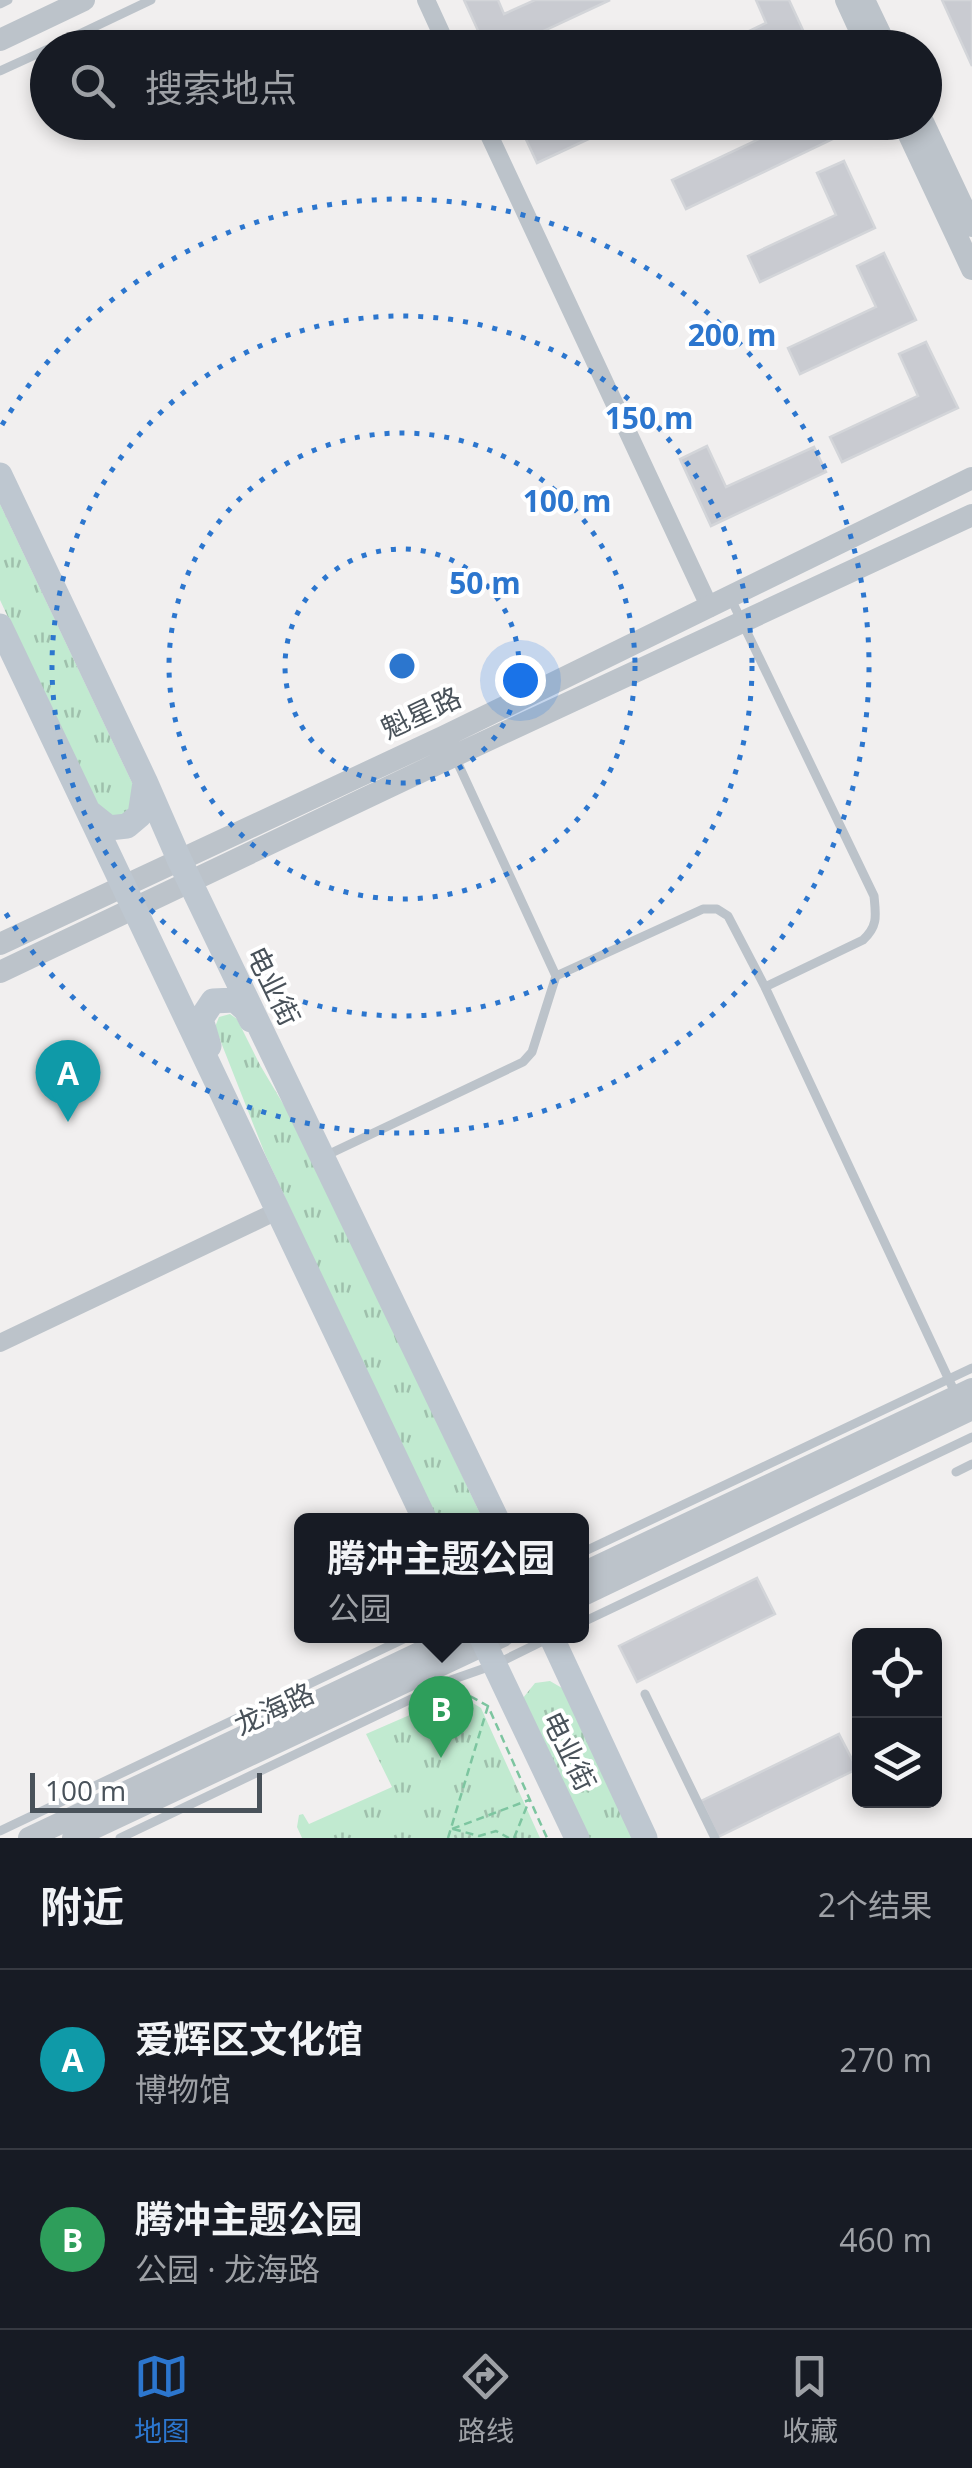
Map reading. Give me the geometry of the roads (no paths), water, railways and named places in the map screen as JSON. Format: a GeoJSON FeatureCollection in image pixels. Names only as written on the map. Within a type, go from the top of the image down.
{"type":"FeatureCollection","features":[{"type":"Feature","properties":{"kind":"main road","name":"电业街"},"geometry":{"type":"LineString","coordinates":[[0,475],[494,1513]]}},
{"type":"Feature","properties":{"kind":"main road"},"geometry":{"type":"LineString","coordinates":[[0,626],[422,1513]]}},
{"type":"Feature","properties":{"kind":"main road"},"geometry":{"type":"LineString","coordinates":[[84,804],[100,824],[109,828],[126,826],[134,822],[144,807],[146,780]]}},
{"type":"Feature","properties":{"kind":"main road"},"geometry":{"type":"LineString","coordinates":[[236,1126],[226,1084],[201,1026],[203,1012],[213,1001],[228,998],[241,1004],[293,1095]]}},
{"type":"Feature","properties":{"kind":"main road","name":"电业街"},"geometry":{"type":"LineString","coordinates":[[555,1643],[646,1838]]}},
{"type":"Feature","properties":{"kind":"main road","name":"电业街"},"geometry":{"type":"LineString","coordinates":[[491,1645],[577,1838]]}},
{"type":"Feature","properties":{"kind":"street"},"geometry":{"type":"LineString","coordinates":[[0,24],[49,0]]}},
{"type":"Feature","properties":{"kind":"street"},"geometry":{"type":"LineString","coordinates":[[0,40],[84,0]]}},
{"type":"Feature","properties":{"kind":"street"},"geometry":{"type":"LineString","coordinates":[[426,0],[440,30]]}},
{"type":"Feature","properties":{"kind":"street"},"geometry":{"type":"LineString","coordinates":[[846,0],[860,30]]}},
{"type":"Feature","properties":{"kind":"street"},"geometry":{"type":"LineString","coordinates":[[864,0],[878,30]]}},
{"type":"Feature","properties":{"kind":"street"},"geometry":{"type":"LineString","coordinates":[[492,140],[720,602]]}},
{"type":"Feature","properties":{"kind":"street"},"geometry":{"type":"LineString","coordinates":[[912,140],[972,269]]}},
{"type":"Feature","properties":{"kind":"street"},"geometry":{"type":"LineString","coordinates":[[931,140],[972,226]]}},
{"type":"Feature","properties":{"kind":"street","name":"魁星路"},"geometry":{"type":"LineString","coordinates":[[449,746],[720,602],[972,478]]}},
{"type":"Feature","properties":{"kind":"street","name":"魁星路"},"geometry":{"type":"LineString","coordinates":[[0,972],[128,898],[449,746],[742,621],[972,515]]}},
{"type":"Feature","properties":{"kind":"street","name":"魁星路"},"geometry":{"type":"LineString","coordinates":[[0,944],[128,898]]}},
{"type":"Feature","properties":{"kind":"street"},"geometry":{"type":"LineString","coordinates":[[2,1336],[277,1210]]}},
{"type":"Feature","properties":{"kind":"street"},"geometry":{"type":"LineString","coordinates":[[589,1570],[963,1397]]}},
{"type":"Feature","properties":{"kind":"street"},"geometry":{"type":"LineString","coordinates":[[589,1592],[963,1397]]}},
{"type":"Feature","properties":{"kind":"street","name":"龙海路"},"geometry":{"type":"LineString","coordinates":[[29,1838],[440,1643]]}},
{"type":"Feature","properties":{"kind":"street","name":"龙海路"},"geometry":{"type":"LineString","coordinates":[[73,1838],[491,1645]]}},
{"type":"Feature","properties":{"kind":"lane"},"geometry":{"type":"LineString","coordinates":[[0,4],[8,0]]}},
{"type":"Feature","properties":{"kind":"lane"},"geometry":{"type":"LineString","coordinates":[[87,30],[151,0]]}},
{"type":"Feature","properties":{"kind":"lane"},"geometry":{"type":"LineString","coordinates":[[0,71],[30,57]]}},
{"type":"Feature","properties":{"kind":"lane"},"geometry":{"type":"LineString","coordinates":[[720,602],[742,621],[874,896],[876,920],[873,931],[863,940],[765,987]]}},
{"type":"Feature","properties":{"kind":"lane"},"geometry":{"type":"LineString","coordinates":[[322,1157],[523,1062],[532,1052],[556,976],[449,746]]}},
{"type":"Feature","properties":{"kind":"lane"},"geometry":{"type":"LineString","coordinates":[[556,976],[703,909],[717,909],[728,916],[963,1397]]}},
{"type":"Feature","properties":{"kind":"lane"},"geometry":{"type":"LineString","coordinates":[[963,1397],[972,1368]]}},
{"type":"Feature","properties":{"kind":"lane"},"geometry":{"type":"LineString","coordinates":[[589,1550],[963,1397]]}},
{"type":"Feature","properties":{"kind":"lane"},"geometry":{"type":"LineString","coordinates":[[589,1619],[972,1437]]}},
{"type":"Feature","properties":{"kind":"lane"},"geometry":{"type":"LineString","coordinates":[[956,1472],[972,1464]]}},
{"type":"Feature","properties":{"kind":"lane"},"geometry":{"type":"LineString","coordinates":[[0,1831],[395,1643]]}},
{"type":"Feature","properties":{"kind":"lane"},"geometry":{"type":"LineString","coordinates":[[120,1838],[450,1680],[491,1645]]}},
{"type":"Feature","properties":{"kind":"lane"},"geometry":{"type":"LineString","coordinates":[[646,1694],[715,1838]]}},
{"type":"Feature","properties":{"kind":"place","name":"爱辉区文化馆"},"geometry":{"type":"Point","coordinates":[68,1122]}},
{"type":"Feature","properties":{"kind":"place","name":"腾冲主题公园"},"geometry":{"type":"Point","coordinates":[441,1758]}}]}
